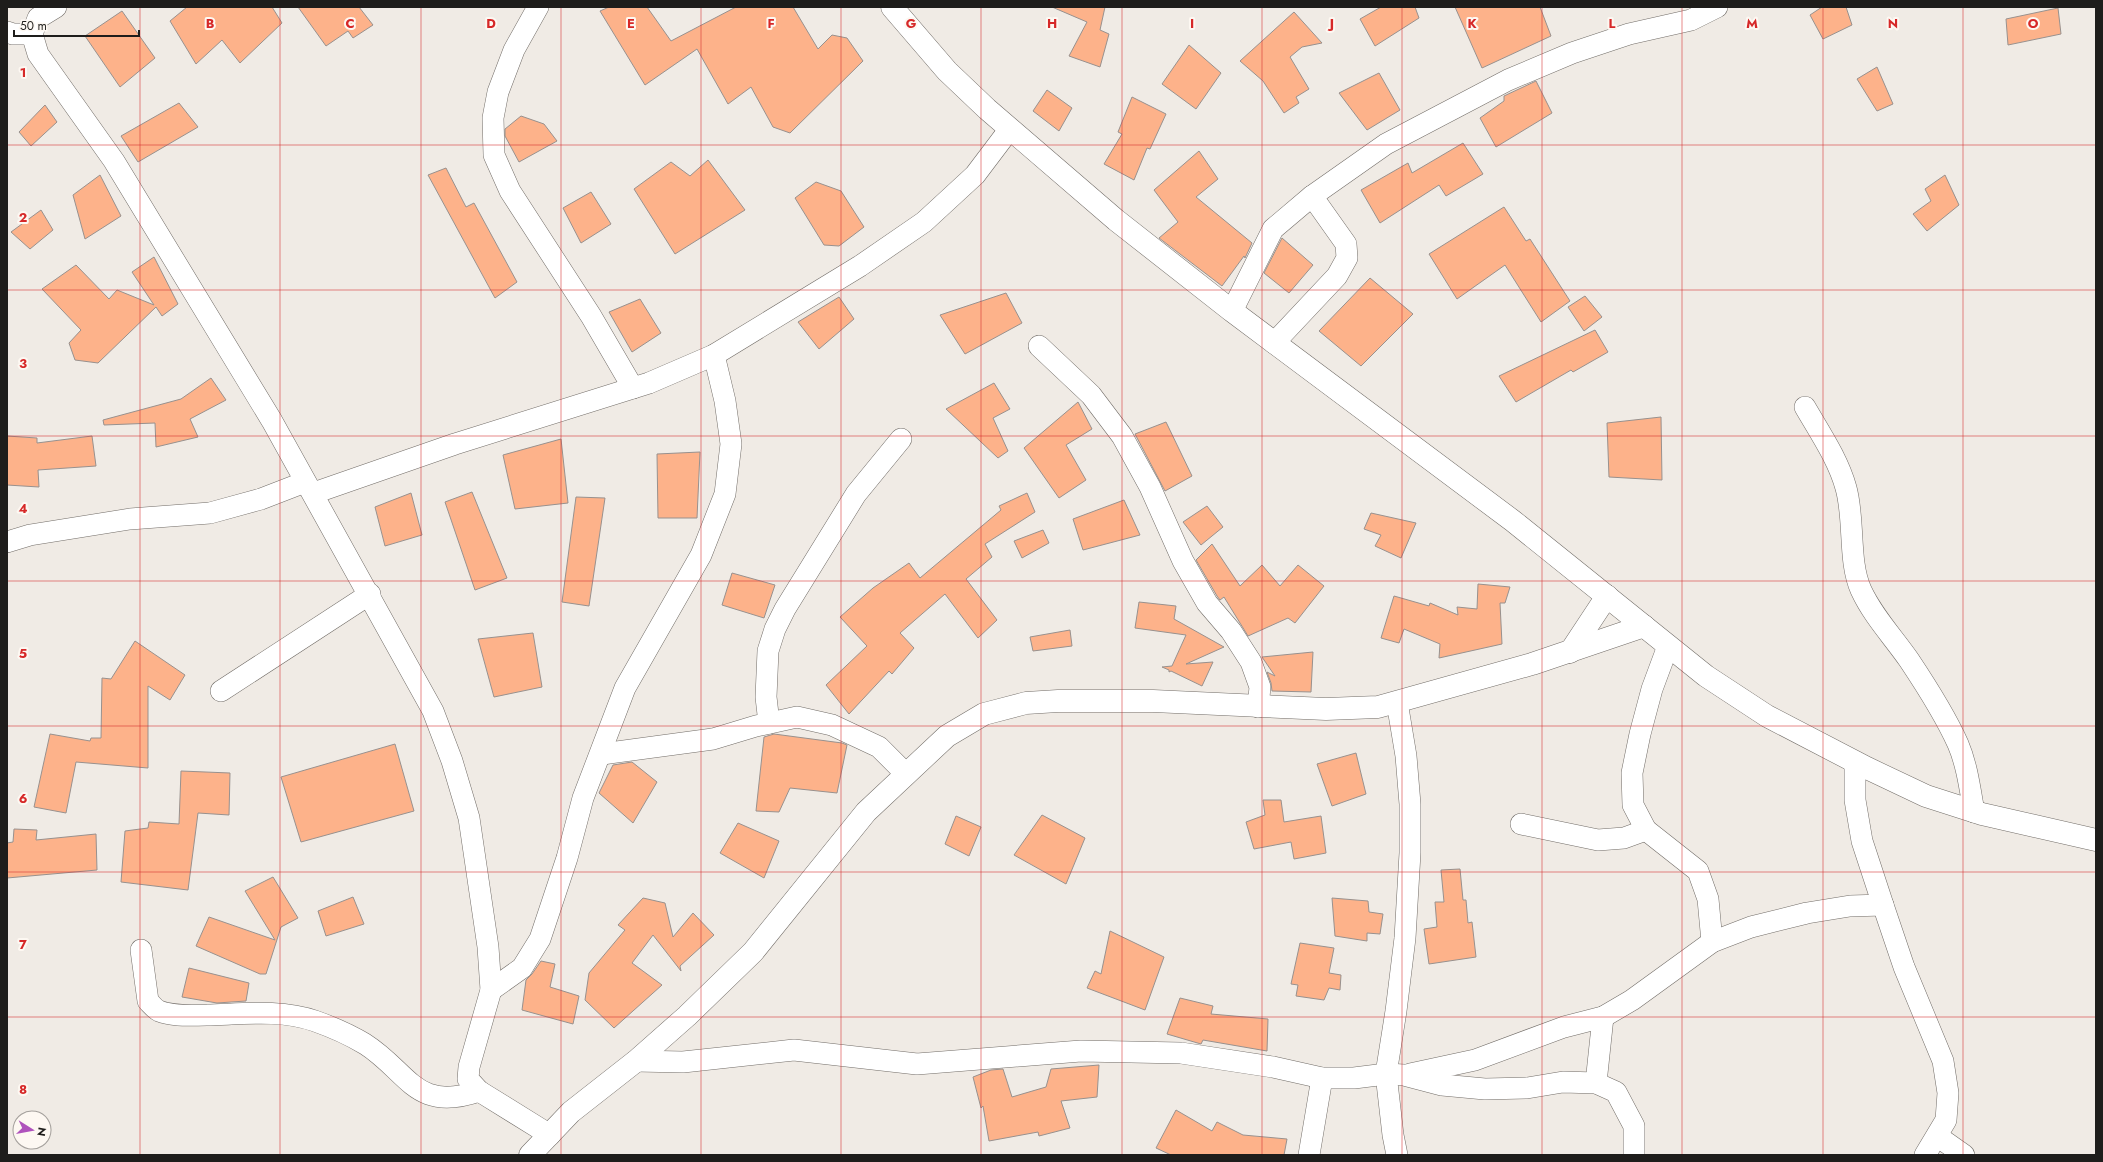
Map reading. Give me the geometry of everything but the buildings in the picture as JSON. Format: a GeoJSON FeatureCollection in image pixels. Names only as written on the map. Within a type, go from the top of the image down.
{"type":"FeatureCollection","features":[{"type":"Feature","properties":{"kind":"main road"},"geometry":{"type":"LineString","coordinates":[[892,7],[948,71],[1009,130],[1116,220],[1274,343],[1513,521],[1706,676],[1767,716],[1855,762],[1926,796],[1974,812],[2096,840]]}},
{"type":"Feature","properties":{"kind":"main road"},"geometry":{"type":"LineString","coordinates":[[1570,652],[1607,596]]}},
{"type":"Feature","properties":{"kind":"main road"},"geometry":{"type":"LineString","coordinates":[[530,1155],[571,1112],[636,1061],[687,1016],[753,952],[866,812],[947,736],[984,714],[1026,703],[1058,701],[1153,701],[1326,709],[1378,706],[1397,702],[1570,652],[1644,626]]}},
{"type":"Feature","properties":{"kind":"street"},"geometry":{"type":"LineString","coordinates":[[56,7],[38,18],[32,34],[38,54],[114,161],[272,421],[370,594],[433,711],[452,761],[470,826],[487,940],[491,990],[469,1067],[468,1079],[479,1091],[550,1135]]}},
{"type":"Feature","properties":{"kind":"street"},"geometry":{"type":"LineString","coordinates":[[538,7],[514,50],[498,92],[493,118],[494,154],[510,191],[590,316],[633,388]]}},
{"type":"Feature","properties":{"kind":"street"},"geometry":{"type":"LineString","coordinates":[[1232,311],[1273,229],[1312,196],[1386,144],[1508,80],[1572,53],[1628,34],[1691,20],[1717,7]]}},
{"type":"Feature","properties":{"kind":"street"},"geometry":{"type":"LineString","coordinates":[[7,32],[13,34],[32,34]]}},
{"type":"Feature","properties":{"kind":"street"},"geometry":{"type":"LineString","coordinates":[[7,542],[30,535],[130,519],[210,513],[310,487],[455,444],[649,383],[714,355],[854,270],[924,222],[975,175],[1009,130]]}},
{"type":"Feature","properties":{"kind":"street"},"geometry":{"type":"LineString","coordinates":[[1274,343],[1336,276],[1347,258],[1346,244],[1312,196]]}},
{"type":"Feature","properties":{"kind":"street"},"geometry":{"type":"LineString","coordinates":[[1039,346],[1091,395],[1122,436],[1150,488],[1183,561],[1206,603],[1231,631],[1251,662],[1260,687],[1258,707]]}},
{"type":"Feature","properties":{"kind":"street"},"geometry":{"type":"LineString","coordinates":[[491,990],[522,968],[540,939],[567,858],[583,798],[602,754],[625,688],[701,555],[725,494],[731,444],[725,401],[714,355]]}},
{"type":"Feature","properties":{"kind":"street"},"geometry":{"type":"LineString","coordinates":[[1805,407],[1834,458],[1846,488],[1852,524],[1854,563],[1860,588],[1880,621],[1933,698],[1958,744],[1967,777],[1974,812]]}},
{"type":"Feature","properties":{"kind":"street"},"geometry":{"type":"LineString","coordinates":[[769,723],[766,697],[768,651],[775,629],[785,608],[856,494],[901,439]]}},
{"type":"Feature","properties":{"kind":"street"},"geometry":{"type":"LineString","coordinates":[[221,691],[370,594]]}},
{"type":"Feature","properties":{"kind":"street"},"geometry":{"type":"LineString","coordinates":[[1668,646],[1652,690],[1632,773],[1633,805],[1646,830],[1698,871],[1708,900],[1712,942]]}},
{"type":"Feature","properties":{"kind":"street"},"geometry":{"type":"LineString","coordinates":[[1397,702],[1406,756],[1410,804],[1410,853],[1405,938],[1396,1011],[1393,1135],[1397,1155]]}},
{"type":"Feature","properties":{"kind":"street"},"geometry":{"type":"LineString","coordinates":[[602,754],[713,739],[796,717],[832,725],[879,747],[906,774]]}},
{"type":"Feature","properties":{"kind":"street"},"geometry":{"type":"LineString","coordinates":[[1855,762],[1855,800],[1862,841],[1904,967],[1943,1061],[1948,1093],[1946,1120],[1925,1155]]}},
{"type":"Feature","properties":{"kind":"street"},"geometry":{"type":"LineString","coordinates":[[1520,824],[1598,840],[1624,838],[1646,830]]}},
{"type":"Feature","properties":{"kind":"street"},"geometry":{"type":"LineString","coordinates":[[636,1061],[683,1062],[794,1050],[917,1064],[1081,1051],[1181,1053],[1273,1067],[1322,1078],[1354,1078],[1395,1074],[1475,1060],[1564,1027],[1603,1016],[1632,1000],[1712,942],[1751,926],[1807,913],[1850,906],[1883,905]]}},
{"type":"Feature","properties":{"kind":"street"},"geometry":{"type":"LineString","coordinates":[[141,950],[148,1001],[158,1011],[180,1016],[268,1013],[296,1016],[321,1024],[365,1044],[386,1061],[412,1086],[439,1098],[463,1096],[479,1091]]}},
{"type":"Feature","properties":{"kind":"street"},"geometry":{"type":"LineString","coordinates":[[1596,1083],[1603,1016]]}},
{"type":"Feature","properties":{"kind":"street"},"geometry":{"type":"LineString","coordinates":[[1395,1074],[1442,1085],[1485,1089],[1527,1088],[1563,1082],[1596,1083],[1616,1092],[1627,1112],[1634,1126],[1634,1155]]}},
{"type":"Feature","properties":{"kind":"street"},"geometry":{"type":"LineString","coordinates":[[1308,1155],[1322,1078]]}},
{"type":"Feature","properties":{"kind":"street"},"geometry":{"type":"LineString","coordinates":[[1937,1136],[1964,1155]]}}]}
